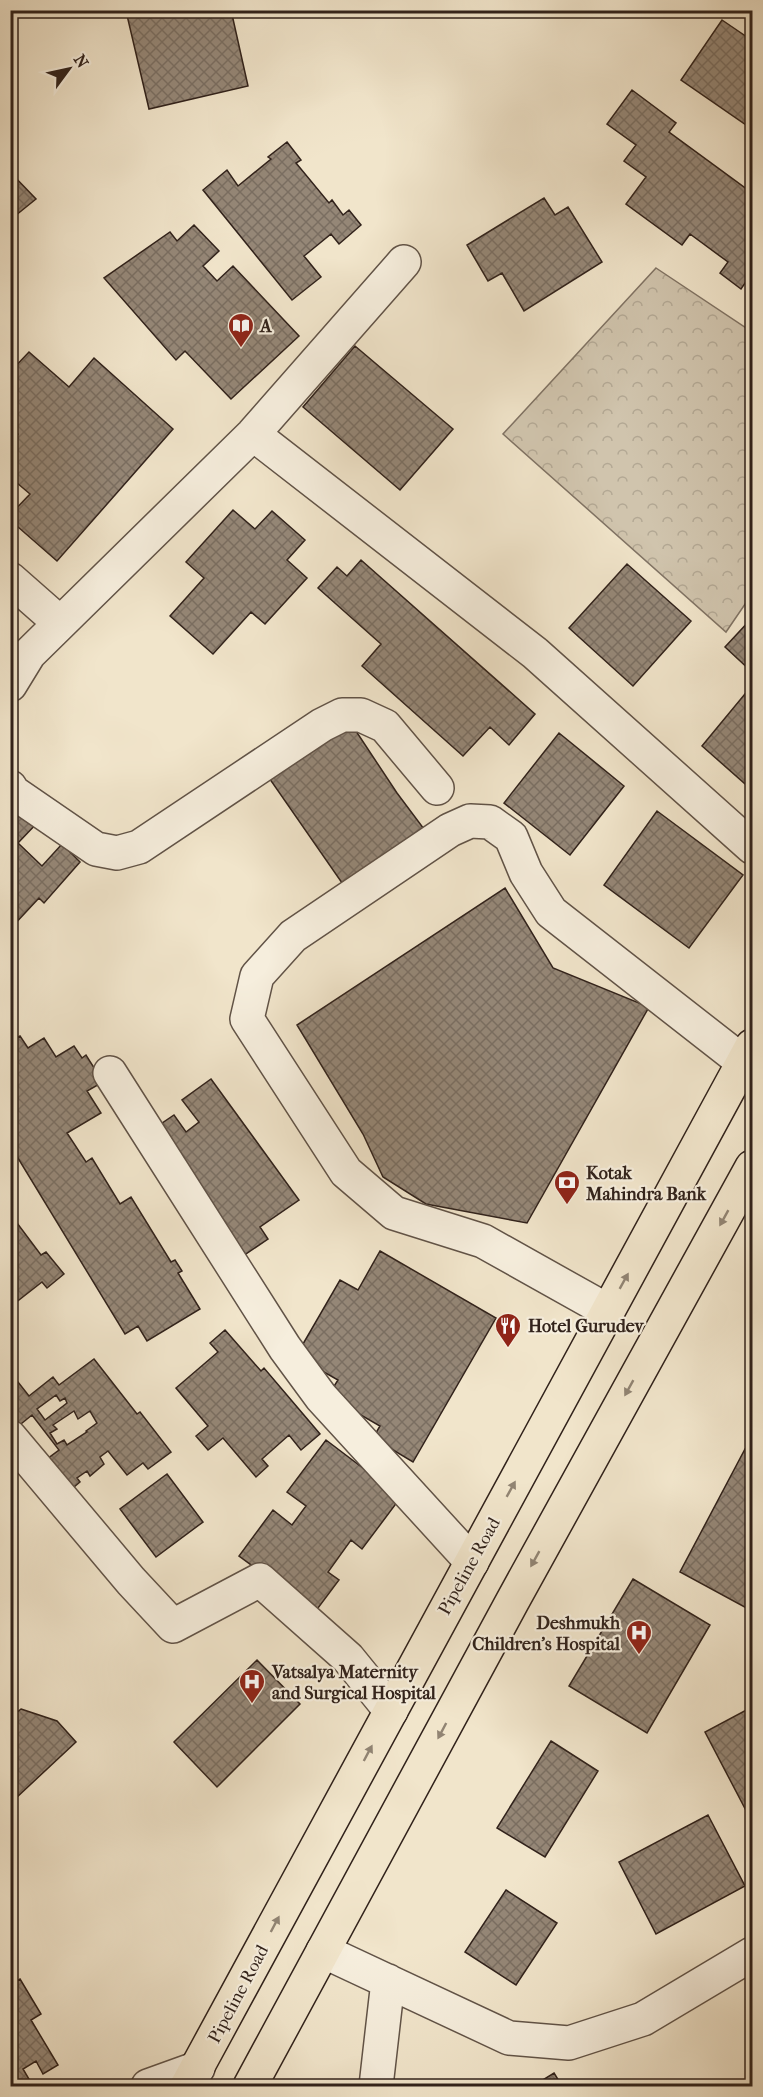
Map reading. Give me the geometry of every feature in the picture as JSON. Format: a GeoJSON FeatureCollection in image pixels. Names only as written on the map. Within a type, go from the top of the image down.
{"type":"FeatureCollection","features":[{"type":"Feature","properties":{"kind":"main road","name":"Pipeline Road"},"geometry":{"type":"LineString","coordinates":[[192,2077],[748,1054]]}},
{"type":"Feature","properties":{"kind":"main road"},"geometry":{"type":"LineString","coordinates":[[250,2086],[512,1602],[753,1167]]}},
{"type":"Feature","properties":{"kind":"street"},"geometry":{"type":"LineString","coordinates":[[10,685],[29,654],[253,434],[404,262]]}},
{"type":"Feature","properties":{"kind":"street"},"geometry":{"type":"LineString","coordinates":[[253,434],[535,653],[753,847]]}},
{"type":"Feature","properties":{"kind":"street"},"geometry":{"type":"LineString","coordinates":[[10,579],[60,623]]}},
{"type":"Feature","properties":{"kind":"street"},"geometry":{"type":"LineString","coordinates":[[10,787],[13,792],[96,849],[117,853],[139,847],[342,714],[361,715],[386,726],[437,788]]}},
{"type":"Feature","properties":{"kind":"street"},"geometry":{"type":"LineString","coordinates":[[608,1311],[483,1241],[393,1213],[346,1172],[247,1019],[257,976],[293,936],[450,830],[470,821],[490,822],[512,837],[526,873],[551,912],[748,1054]]}},
{"type":"Feature","properties":{"kind":"street"},"geometry":{"type":"LineString","coordinates":[[110,1073],[285,1348],[315,1389],[472,1562]]}},
{"type":"Feature","properties":{"kind":"street"},"geometry":{"type":"LineString","coordinates":[[10,1437],[131,1581],[173,1626],[260,1580],[348,1658],[391,1711]]}},
{"type":"Feature","properties":{"kind":"street"},"geometry":{"type":"LineString","coordinates":[[323,1951],[509,2038],[569,2043],[643,2019],[753,1954]]}},
{"type":"Feature","properties":{"kind":"street"},"geometry":{"type":"LineString","coordinates":[[376,2086],[388,1981]]}},
{"type":"Feature","properties":{"kind":"street"},"geometry":{"type":"LineString","coordinates":[[148,2086],[192,2077]]}},
{"type":"Feature","properties":{"kind":"green space"},"geometry":{"type":"Polygon","coordinates":[[[656,268],[752,332],[752,594],[726,632],[503,434],[656,268]]]}},
{"type":"Feature","properties":{"kind":"building"},"geometry":{"type":"Polygon","coordinates":[[[231,10],[248,86],[149,109],[126,11],[231,10]]]}},
{"type":"Feature","properties":{"kind":"building"},"geometry":{"type":"Polygon","coordinates":[[[722,20],[750,39],[752,36],[752,129],[681,80],[722,20]]]}},
{"type":"Feature","properties":{"kind":"building"},"geometry":{"type":"Polygon","coordinates":[[[632,90],[676,123],[669,132],[752,193],[752,273],[741,289],[720,273],[728,262],[690,234],[682,245],[626,204],[646,177],[624,161],[636,145],[607,124],[632,90]]]}},
{"type":"Feature","properties":{"kind":"building"},"geometry":{"type":"Polygon","coordinates":[[[287,142],[301,160],[296,163],[329,203],[332,200],[343,215],[349,210],[361,225],[339,244],[331,234],[304,256],[321,277],[292,300],[203,190],[227,170],[238,186],[271,159],[268,157],[287,142]]]}},
{"type":"Feature","properties":{"kind":"building"},"geometry":{"type":"Polygon","coordinates":[[[10,172],[36,199],[10,220],[10,172]]]}},
{"type":"Feature","properties":{"kind":"building"},"geometry":{"type":"Polygon","coordinates":[[[544,198],[555,215],[568,207],[602,262],[524,311],[502,273],[488,281],[467,245],[544,198]]]}},
{"type":"Feature","properties":{"kind":"building"},"geometry":{"type":"Polygon","coordinates":[[[194,225],[219,251],[203,266],[217,281],[233,266],[299,336],[231,399],[185,351],[176,360],[104,278],[170,232],[177,241],[194,225]]]}},
{"type":"Feature","properties":{"kind":"building"},"geometry":{"type":"Polygon","coordinates":[[[355,346],[453,429],[400,490],[303,407],[355,346]]]}},
{"type":"Feature","properties":{"kind":"building"},"geometry":{"type":"Polygon","coordinates":[[[29,352],[69,387],[94,358],[173,429],[57,561],[10,520],[10,515],[30,494],[10,477],[10,443],[18,434],[10,428],[10,372],[29,352]]]}},
{"type":"Feature","properties":{"kind":"building"},"geometry":{"type":"Polygon","coordinates":[[[233,510],[255,529],[272,511],[305,540],[287,560],[307,578],[265,624],[251,612],[213,654],[170,616],[204,578],[186,562],[233,510]]]}},
{"type":"Feature","properties":{"kind":"building"},"geometry":{"type":"Polygon","coordinates":[[[361,560],[535,714],[509,745],[490,727],[463,756],[362,666],[381,644],[318,588],[337,567],[347,576],[361,560]]]}},
{"type":"Feature","properties":{"kind":"building"},"geometry":{"type":"Polygon","coordinates":[[[627,564],[691,621],[633,686],[569,628],[627,564]]]}},
{"type":"Feature","properties":{"kind":"building"},"geometry":{"type":"Polygon","coordinates":[[[752,618],[752,672],[725,647],[752,618]]]}},
{"type":"Feature","properties":{"kind":"building"},"geometry":{"type":"Polygon","coordinates":[[[749,689],[752,692],[752,790],[702,746],[749,689]]]}},
{"type":"Feature","properties":{"kind":"building"},"geometry":{"type":"Polygon","coordinates":[[[348,719],[397,793],[430,837],[349,893],[267,775],[348,719]]]}},
{"type":"Feature","properties":{"kind":"building"},"geometry":{"type":"Polygon","coordinates":[[[559,733],[624,786],[570,855],[504,803],[559,733]]]}},
{"type":"Feature","properties":{"kind":"building"},"geometry":{"type":"Polygon","coordinates":[[[22,807],[38,822],[18,843],[42,866],[62,844],[80,862],[44,903],[39,898],[10,929],[10,820],[22,807]]]}},
{"type":"Feature","properties":{"kind":"building"},"geometry":{"type":"Polygon","coordinates":[[[657,811],[743,875],[689,948],[604,885],[657,811]]]}},
{"type":"Feature","properties":{"kind":"building"},"geometry":{"type":"Polygon","coordinates":[[[505,888],[553,968],[649,1007],[527,1223],[426,1204],[383,1177],[363,1134],[297,1025],[505,888]]]}},
{"type":"Feature","properties":{"kind":"building"},"geometry":{"type":"Polygon","coordinates":[[[20,1036],[28,1048],[44,1038],[56,1057],[74,1046],[82,1058],[86,1055],[103,1082],[87,1091],[101,1113],[67,1133],[86,1162],[92,1158],[120,1204],[131,1197],[171,1262],[175,1260],[182,1271],[178,1273],[200,1309],[147,1341],[138,1326],[125,1334],[10,1145],[10,1041],[20,1036]]]}},
{"type":"Feature","properties":{"kind":"building"},"geometry":{"type":"Polygon","coordinates":[[[211,1079],[299,1200],[260,1227],[268,1239],[240,1258],[149,1132],[174,1115],[186,1132],[199,1122],[182,1100],[211,1079]]]}},
{"type":"Feature","properties":{"kind":"building"},"geometry":{"type":"Polygon","coordinates":[[[10,1206],[15,1212],[11,1215],[41,1255],[46,1252],[64,1274],[47,1288],[42,1282],[10,1307],[10,1206]]]}},
{"type":"Feature","properties":{"kind":"building"},"geometry":{"type":"Polygon","coordinates":[[[380,1251],[496,1318],[413,1462],[373,1438],[380,1426],[328,1396],[338,1380],[296,1356],[340,1280],[358,1290],[380,1251]]]}},
{"type":"Feature","properties":{"kind":"building"},"geometry":{"type":"Polygon","coordinates":[[[225,1330],[261,1371],[264,1368],[320,1434],[301,1450],[289,1435],[262,1459],[268,1466],[256,1477],[223,1438],[208,1450],[196,1436],[208,1426],[176,1388],[218,1352],[210,1343],[225,1330]]]}},
{"type":"Feature","properties":{"kind":"building"},"geometry":{"type":"Polygon","coordinates":[[[94,1359],[137,1414],[140,1412],[171,1452],[148,1469],[143,1463],[127,1475],[108,1451],[100,1457],[104,1464],[90,1476],[87,1471],[77,1478],[80,1482],[67,1493],[43,1462],[59,1450],[32,1415],[16,1428],[10,1421],[10,1388],[18,1382],[29,1396],[53,1377],[59,1385],[94,1359]],[[56,1395],[37,1409],[45,1420],[67,1403],[65,1398],[60,1401],[56,1395]],[[74,1411],[53,1425],[57,1429],[50,1433],[57,1444],[64,1440],[67,1445],[97,1423],[90,1411],[78,1419],[74,1411]]]}},
{"type":"Feature","properties":{"kind":"building"},"geometry":{"type":"Polygon","coordinates":[[[326,1440],[401,1497],[362,1549],[351,1540],[328,1572],[339,1580],[315,1612],[239,1556],[273,1510],[292,1525],[306,1506],[287,1492],[326,1440]]]}},
{"type":"Feature","properties":{"kind":"building"},"geometry":{"type":"Polygon","coordinates":[[[745,1449],[752,1453],[752,1611],[680,1572],[745,1449]]]}},
{"type":"Feature","properties":{"kind":"building"},"geometry":{"type":"Polygon","coordinates":[[[167,1474],[203,1522],[156,1557],[120,1509],[167,1474]]]}},
{"type":"Feature","properties":{"kind":"building"},"geometry":{"type":"Polygon","coordinates":[[[633,1579],[710,1625],[647,1733],[569,1686],[633,1579]]]}},
{"type":"Feature","properties":{"kind":"building"},"geometry":{"type":"Polygon","coordinates":[[[257,1660],[300,1704],[217,1787],[174,1742],[257,1660]]]}},
{"type":"Feature","properties":{"kind":"building"},"geometry":{"type":"Polygon","coordinates":[[[752,1707],[752,1822],[705,1732],[752,1707]]]}},
{"type":"Feature","properties":{"kind":"building"},"geometry":{"type":"Polygon","coordinates":[[[21,1709],[57,1721],[76,1742],[16,1798],[10,1793],[10,1718],[21,1709]]]}},
{"type":"Feature","properties":{"kind":"building"},"geometry":{"type":"Polygon","coordinates":[[[551,1741],[598,1771],[545,1857],[497,1828],[551,1741]]]}},
{"type":"Feature","properties":{"kind":"building"},"geometry":{"type":"Polygon","coordinates":[[[708,1815],[745,1886],[656,1934],[619,1862],[708,1815]]]}},
{"type":"Feature","properties":{"kind":"building"},"geometry":{"type":"Polygon","coordinates":[[[506,1890],[557,1923],[516,1985],[465,1952],[506,1890]]]}},
{"type":"Feature","properties":{"kind":"building"},"geometry":{"type":"Polygon","coordinates":[[[20,1979],[41,2014],[31,2020],[58,2065],[43,2074],[36,2061],[23,2069],[33,2086],[10,2086],[10,1985],[20,1979]]]}},
{"type":"Feature","properties":{"kind":"building"},"geometry":{"type":"Polygon","coordinates":[[[554,2073],[562,2086],[533,2086],[554,2073]]]}},
{"type":"Feature","properties":{"kind":"place","name":"A"},"geometry":{"type":"Point","coordinates":[241,349]}},
{"type":"Feature","properties":{"kind":"place","name":"Kotak Mahindra Bank"},"geometry":{"type":"Point","coordinates":[567,1206]}},
{"type":"Feature","properties":{"kind":"place","name":"Hotel Gurudev"},"geometry":{"type":"Point","coordinates":[508,1349]}},
{"type":"Feature","properties":{"kind":"place","name":"Deshmukh Children's Hospital"},"geometry":{"type":"Point","coordinates":[639,1656]}},
{"type":"Feature","properties":{"kind":"place","name":"Vatsalya Maternity and Surgical Hospital"},"geometry":{"type":"Point","coordinates":[252,1705]}}]}
